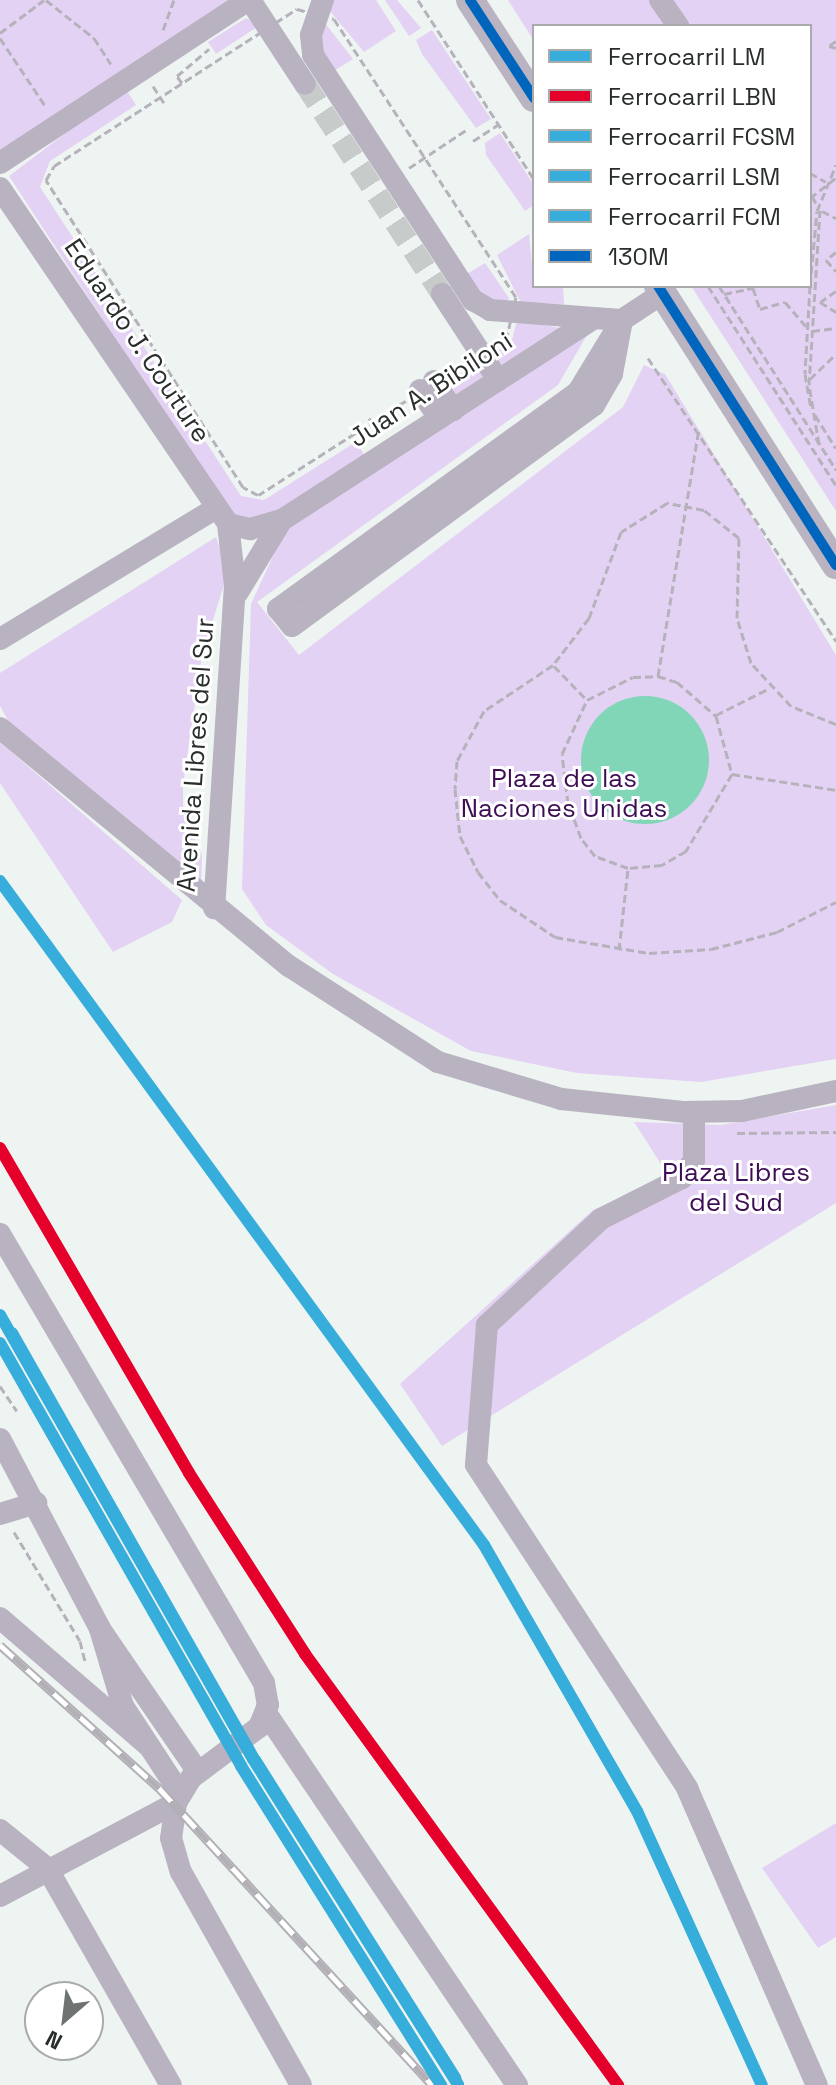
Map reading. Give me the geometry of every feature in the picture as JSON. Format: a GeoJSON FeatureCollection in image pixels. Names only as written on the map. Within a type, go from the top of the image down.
{"type":"FeatureCollection","features":[{"type":"Feature","properties":{"kind":"main road"},"geometry":{"type":"LineString","coordinates":[[470,0],[532,95]]}},
{"type":"Feature","properties":{"kind":"main road"},"geometry":{"type":"LineString","coordinates":[[660,289],[836,565]]}},
{"type":"Feature","properties":{"kind":"street"},"geometry":{"type":"LineString","coordinates":[[0,163],[249,0],[305,84]]}},
{"type":"Feature","properties":{"kind":"street"},"geometry":{"type":"LineString","coordinates":[[660,0],[677,24]]}},
{"type":"Feature","properties":{"kind":"street"},"geometry":{"type":"LineString","coordinates":[[321,7],[313,55],[473,300],[512,311],[622,320]]}},
{"type":"Feature","properties":{"kind":"street","name":"Eduardo J. Couture"},"geometry":{"type":"LineString","coordinates":[[0,188],[222,516]]}},
{"type":"Feature","properties":{"kind":"street"},"geometry":{"type":"LineString","coordinates":[[622,320],[612,374],[594,405],[292,626],[278,609],[578,392],[622,320],[660,289]]}},
{"type":"Feature","properties":{"kind":"street"},"geometry":{"type":"LineString","coordinates":[[442,294],[498,380]]}},
{"type":"Feature","properties":{"kind":"street","name":"Juan A. Bibiloni"},"geometry":{"type":"LineString","coordinates":[[222,516],[250,529],[282,520],[594,318]]}},
{"type":"Feature","properties":{"kind":"street"},"geometry":{"type":"LineString","coordinates":[[427,385],[446,414]]}},
{"type":"Feature","properties":{"kind":"street"},"geometry":{"type":"LineString","coordinates":[[0,639],[222,516]]}},
{"type":"Feature","properties":{"kind":"street","name":"Avenida Libres del Sur"},"geometry":{"type":"LineString","coordinates":[[214,908],[234,605],[222,516]]}},
{"type":"Feature","properties":{"kind":"street","name":"Avenida Libres del Sur"},"geometry":{"type":"LineString","coordinates":[[234,605],[255,555],[282,520]]}},
{"type":"Feature","properties":{"kind":"street"},"geometry":{"type":"LineString","coordinates":[[0,728],[214,908],[332,997],[438,1062],[561,1099],[694,1112],[755,1109],[836,1091]]}},
{"type":"Feature","properties":{"kind":"street"},"geometry":{"type":"LineString","coordinates":[[694,1112],[694,1160],[682,1178],[601,1219],[487,1325],[476,1465],[687,1788],[817,2085]]}},
{"type":"Feature","properties":{"kind":"street"},"geometry":{"type":"LineString","coordinates":[[0,1234],[255,1666],[266,1713],[517,2085]]}},
{"type":"Feature","properties":{"kind":"street"},"geometry":{"type":"LineString","coordinates":[[0,1439],[100,1629],[198,1772]]}},
{"type":"Feature","properties":{"kind":"street"},"geometry":{"type":"LineString","coordinates":[[1,1513],[36,1503]]}},
{"type":"Feature","properties":{"kind":"street"},"geometry":{"type":"LineString","coordinates":[[0,1618],[149,1746]]}},
{"type":"Feature","properties":{"kind":"street"},"geometry":{"type":"LineString","coordinates":[[100,1629],[123,1706],[178,1798],[171,1838],[181,1872],[301,2085]]}},
{"type":"Feature","properties":{"kind":"street"},"geometry":{"type":"LineString","coordinates":[[0,1896],[178,1798],[198,1772],[255,1733],[266,1713]]}},
{"type":"Feature","properties":{"kind":"street"},"geometry":{"type":"LineString","coordinates":[[0,1830],[47,1868],[171,2085]]}},
{"type":"Feature","properties":{"kind":"path"},"geometry":{"type":"LineString","coordinates":[[48,110],[0,36],[45,0],[94,38],[115,70]]}},
{"type":"Feature","properties":{"kind":"path"},"geometry":{"type":"LineString","coordinates":[[166,37],[174,0]]}},
{"type":"Feature","properties":{"kind":"path"},"geometry":{"type":"LineString","coordinates":[[418,0],[532,176]]}},
{"type":"Feature","properties":{"kind":"path"},"geometry":{"type":"LineString","coordinates":[[278,22],[297,9],[321,7],[334,19],[425,157],[516,297],[507,336],[490,347]]}},
{"type":"Feature","properties":{"kind":"path"},"geometry":{"type":"LineString","coordinates":[[257,35],[54,166],[46,180],[146,339],[249,493],[266,492],[470,360]]}},
{"type":"Feature","properties":{"kind":"path"},"geometry":{"type":"LineString","coordinates":[[836,41],[829,46],[836,48]]}},
{"type":"Feature","properties":{"kind":"path"},"geometry":{"type":"LineString","coordinates":[[179,78],[182,83]]}},
{"type":"Feature","properties":{"kind":"path"},"geometry":{"type":"LineString","coordinates":[[157,92],[164,103]]}},
{"type":"Feature","properties":{"kind":"path"},"geometry":{"type":"LineString","coordinates":[[473,141],[499,124]]}},
{"type":"Feature","properties":{"kind":"path"},"geometry":{"type":"LineString","coordinates":[[419,161],[466,130]]}},
{"type":"Feature","properties":{"kind":"path"},"geometry":{"type":"LineString","coordinates":[[812,268],[824,187],[836,165]]}},
{"type":"Feature","properties":{"kind":"path"},"geometry":{"type":"LineString","coordinates":[[812,174],[827,182]]}},
{"type":"Feature","properties":{"kind":"path"},"geometry":{"type":"LineString","coordinates":[[827,182],[836,178]]}},
{"type":"Feature","properties":{"kind":"path"},"geometry":{"type":"LineString","coordinates":[[812,196],[824,187]]}},
{"type":"Feature","properties":{"kind":"path"},"geometry":{"type":"LineString","coordinates":[[812,198],[819,209],[836,218]]}},
{"type":"Feature","properties":{"kind":"path"},"geometry":{"type":"LineString","coordinates":[[819,209],[810,331],[810,379],[819,444]]}},
{"type":"Feature","properties":{"kind":"path"},"geometry":{"type":"LineString","coordinates":[[836,252],[826,260],[836,271]]}},
{"type":"Feature","properties":{"kind":"path"},"geometry":{"type":"LineString","coordinates":[[709,288],[836,485]]}},
{"type":"Feature","properties":{"kind":"path"},"geometry":{"type":"LineString","coordinates":[[720,288],[836,470]]}},
{"type":"Feature","properties":{"kind":"path"},"geometry":{"type":"LineString","coordinates":[[724,294],[753,288],[760,309],[785,302],[810,331]]}},
{"type":"Feature","properties":{"kind":"path"},"geometry":{"type":"LineString","coordinates":[[810,288],[806,326],[806,396],[836,448]]}},
{"type":"Feature","properties":{"kind":"path"},"geometry":{"type":"LineString","coordinates":[[836,291],[820,302],[836,312]]}},
{"type":"Feature","properties":{"kind":"path"},"geometry":{"type":"LineString","coordinates":[[810,331],[836,328]]}},
{"type":"Feature","properties":{"kind":"path"},"geometry":{"type":"LineString","coordinates":[[140,342],[151,335]]}},
{"type":"Feature","properties":{"kind":"path"},"geometry":{"type":"LineString","coordinates":[[810,379],[836,354]]}},
{"type":"Feature","properties":{"kind":"path"},"geometry":{"type":"LineString","coordinates":[[648,358],[699,428],[836,641]]}},
{"type":"Feature","properties":{"kind":"path"},"geometry":{"type":"LineString","coordinates":[[369,418],[376,429]]}},
{"type":"Feature","properties":{"kind":"path"},"geometry":{"type":"LineString","coordinates":[[658,676],[684,504],[699,428]]}},
{"type":"Feature","properties":{"kind":"path"},"geometry":{"type":"LineString","coordinates":[[836,724],[813,718],[770,688],[740,639],[739,538],[723,521],[684,504],[636,516],[621,532],[589,618],[553,665],[484,711],[467,736],[455,789],[460,836],[478,872],[528,922],[555,937],[619,950],[711,949],[777,932],[836,902]]}},
{"type":"Feature","properties":{"kind":"path"},"geometry":{"type":"LineString","coordinates":[[553,665],[587,700]]}},
{"type":"Feature","properties":{"kind":"path"},"geometry":{"type":"LineString","coordinates":[[658,676],[677,682],[716,716],[732,774],[686,851],[662,865],[628,868],[595,856],[568,803],[564,741],[587,700],[633,677],[658,676]]}},
{"type":"Feature","properties":{"kind":"path"},"geometry":{"type":"LineString","coordinates":[[716,716],[770,688]]}},
{"type":"Feature","properties":{"kind":"path"},"geometry":{"type":"LineString","coordinates":[[732,774],[836,790]]}},
{"type":"Feature","properties":{"kind":"path"},"geometry":{"type":"LineString","coordinates":[[619,950],[628,868]]}},
{"type":"Feature","properties":{"kind":"path"},"geometry":{"type":"LineString","coordinates":[[724,1131],[764,1138],[836,1132]]}},
{"type":"Feature","properties":{"kind":"path"},"geometry":{"type":"LineString","coordinates":[[0,1386],[17,1411]]}},
{"type":"Feature","properties":{"kind":"path"},"geometry":{"type":"LineString","coordinates":[[1,1513],[80,1641],[86,1667]]}},
{"type":"Feature","properties":{"kind":"green space"},"geometry":{"type":"Polygon","coordinates":[[[0,0],[243,0],[0,161],[0,0]]]}},
{"type":"Feature","properties":{"kind":"green space"},"geometry":{"type":"Polygon","coordinates":[[[333,0],[376,0],[396,31],[364,52],[329,10],[333,0]]]}},
{"type":"Feature","properties":{"kind":"green space"},"geometry":{"type":"Polygon","coordinates":[[[385,0],[397,0],[421,28],[409,36],[385,0]]]}},
{"type":"Feature","properties":{"kind":"green space"},"geometry":{"type":"Polygon","coordinates":[[[508,0],[836,0],[836,511],[692,288],[812,288],[812,24],[532,24],[532,38],[508,0]]]}},
{"type":"Feature","properties":{"kind":"green space"},"geometry":{"type":"Polygon","coordinates":[[[246,18],[260,25],[216,54],[208,42],[246,18]]]}},
{"type":"Feature","properties":{"kind":"green space"},"geometry":{"type":"Polygon","coordinates":[[[325,23],[353,59],[334,71],[320,48],[325,23]]]}},
{"type":"Feature","properties":{"kind":"green space"},"geometry":{"type":"Polygon","coordinates":[[[432,30],[491,119],[476,128],[422,54],[416,40],[432,30]]]}},
{"type":"Feature","properties":{"kind":"green space"},"geometry":{"type":"Polygon","coordinates":[[[125,88],[136,105],[50,161],[40,187],[241,496],[264,500],[356,442],[367,459],[280,516],[248,521],[228,511],[9,176],[125,88]]]}},
{"type":"Feature","properties":{"kind":"green space"},"geometry":{"type":"Polygon","coordinates":[[[500,133],[532,182],[532,206],[525,211],[486,155],[485,143],[500,133]]]}},
{"type":"Feature","properties":{"kind":"green space"},"geometry":{"type":"Polygon","coordinates":[[[529,234],[532,288],[563,288],[564,304],[521,303],[497,255],[529,234]]]}},
{"type":"Feature","properties":{"kind":"green space"},"geometry":{"type":"Polygon","coordinates":[[[485,263],[509,298],[508,302],[483,297],[467,274],[485,263]]]}},
{"type":"Feature","properties":{"kind":"green space"},"geometry":{"type":"Polygon","coordinates":[[[517,320],[560,328],[500,366],[488,357],[512,340],[517,320]]]}},
{"type":"Feature","properties":{"kind":"green space","name":"Plaza de las Naciones Unidas"},"geometry":{"type":"Polygon","coordinates":[[[587,335],[558,385],[257,602],[299,655],[623,407],[644,365],[665,374],[836,655],[836,1059],[701,1082],[577,1073],[471,1051],[333,974],[266,925],[242,889],[251,604],[282,536],[298,517],[587,335]]]}},
{"type":"Feature","properties":{"kind":"green space"},"geometry":{"type":"Polygon","coordinates":[[[479,362],[483,378],[455,402],[444,385],[479,362]]]}},
{"type":"Feature","properties":{"kind":"green space"},"geometry":{"type":"Polygon","coordinates":[[[216,537],[228,572],[202,655],[183,785],[183,811],[202,855],[201,892],[19,740],[0,706],[0,673],[216,537]]]}},
{"type":"Feature","properties":{"kind":"green space"},"geometry":{"type":"Polygon","coordinates":[[[0,742],[182,900],[172,922],[113,952],[0,783],[0,742]]]}},
{"type":"Feature","properties":{"kind":"green space","name":"Plaza Libres del Sud"},"geometry":{"type":"Polygon","coordinates":[[[836,1105],[836,1203],[442,1446],[400,1384],[593,1210],[670,1178],[634,1122],[721,1125],[836,1105]]]}},
{"type":"Feature","properties":{"kind":"green space"},"geometry":{"type":"Polygon","coordinates":[[[836,1823],[836,1937],[818,1948],[762,1868],[836,1823]]]}},
{"type":"Feature","properties":{"kind":"shaded area"},"geometry":{"type":"Polygon","coordinates":[[[645,696],[670,701],[690,715],[704,735],[709,760],[704,785],[690,805],[670,819],[645,824],[620,819],[600,805],[586,785],[581,760],[586,735],[600,715],[620,701],[645,696]]]}},
{"type":"Feature","properties":{"kind":"tunnel"},"geometry":{"type":"LineString","coordinates":[[305,84],[442,294]]}},
{"type":"Feature","properties":{"kind":"railway"},"geometry":{"type":"LineString","coordinates":[[0,1645],[159,1788],[432,2085]]}},
{"type":"Feature","properties":{"kind":"rail line","name":"LM"},"geometry":{"type":"LineString","coordinates":[[0,881],[484,1545],[637,1811],[762,2085]]}},
{"type":"Feature","properties":{"kind":"rail line","name":"LBN"},"geometry":{"type":"LineString","coordinates":[[0,1148],[189,1473],[305,1654],[618,2085]]}},
{"type":"Feature","properties":{"kind":"rail line","name":"FCSM"},"geometry":{"type":"LineString","coordinates":[[0,1315],[253,1759],[458,2085]]}},
{"type":"Feature","properties":{"kind":"rail line","name":"FCM"},"geometry":{"type":"LineString","coordinates":[[12,1333],[255,1760],[455,2078]]}},
{"type":"Feature","properties":{"kind":"rail line","name":"LSM"},"geometry":{"type":"LineString","coordinates":[[0,1343],[241,1766],[441,2085]]}},
{"type":"Feature","properties":{"kind":"transit line","name":"130M"},"geometry":{"type":"LineString","coordinates":[[470,0],[532,95]]}},
{"type":"Feature","properties":{"kind":"transit line","name":"130M"},"geometry":{"type":"LineString","coordinates":[[659,288],[836,565]]}}]}
